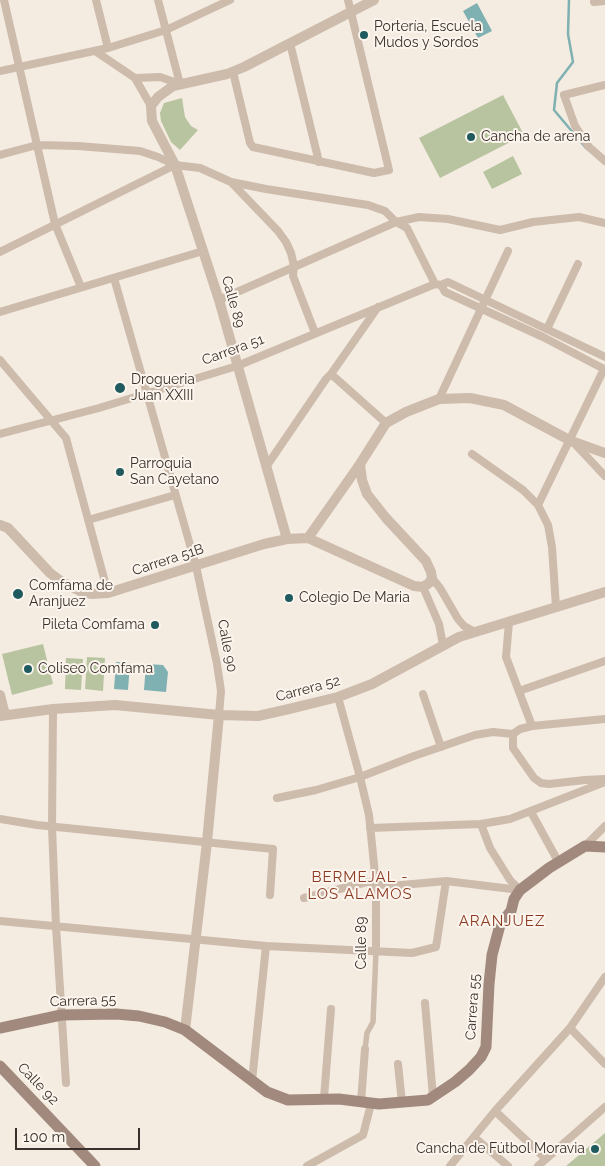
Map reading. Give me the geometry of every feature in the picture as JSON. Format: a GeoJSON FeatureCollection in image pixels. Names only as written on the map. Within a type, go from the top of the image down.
{"type":"FeatureCollection","features":[{"type":"Feature","properties":{"kind":"main road","name":"Carrera 55"},"geometry":{"type":"LineString","coordinates":[[0,1028],[61,1015],[116,1014],[139,1016],[166,1022],[185,1030],[268,1092],[288,1100],[324,1098],[366,1103],[424,1101],[433,1097],[470,1070],[481,1057],[486,1047],[492,955],[500,925],[511,911],[514,899],[520,890],[549,868],[585,846]]}},
{"type":"Feature","properties":{"kind":"main road"},"geometry":{"type":"LineString","coordinates":[[585,846],[605,847]]}},
{"type":"Feature","properties":{"kind":"main road","name":"Calle 92"},"geometry":{"type":"LineString","coordinates":[[0,1066],[95,1166]]}},
{"type":"Feature","properties":{"kind":"street"},"geometry":{"type":"LineString","coordinates":[[4,0],[55,224],[81,287]]}},
{"type":"Feature","properties":{"kind":"street"},"geometry":{"type":"LineString","coordinates":[[96,0],[108,48]]}},
{"type":"Feature","properties":{"kind":"street"},"geometry":{"type":"LineString","coordinates":[[158,0],[180,84]]}},
{"type":"Feature","properties":{"kind":"street"},"geometry":{"type":"LineString","coordinates":[[0,71],[108,48],[166,30],[230,0]]}},
{"type":"Feature","properties":{"kind":"street"},"geometry":{"type":"LineString","coordinates":[[233,72],[252,146],[374,172],[388,170],[348,0]]}},
{"type":"Feature","properties":{"kind":"street"},"geometry":{"type":"LineString","coordinates":[[95,51],[136,78],[151,106],[158,97],[173,86],[233,72],[374,0]]}},
{"type":"Feature","properties":{"kind":"street"},"geometry":{"type":"LineString","coordinates":[[594,2],[605,1]]}},
{"type":"Feature","properties":{"kind":"street"},"geometry":{"type":"LineString","coordinates":[[290,43],[320,162]]}},
{"type":"Feature","properties":{"kind":"street"},"geometry":{"type":"LineString","coordinates":[[136,78],[160,77],[180,84]]}},
{"type":"Feature","properties":{"kind":"street"},"geometry":{"type":"LineString","coordinates":[[605,85],[564,95],[575,126],[589,147],[605,161]]}},
{"type":"Feature","properties":{"kind":"street","name":"Calle 89"},"geometry":{"type":"LineString","coordinates":[[151,106],[152,121],[175,165],[219,300],[287,539]]}},
{"type":"Feature","properties":{"kind":"street"},"geometry":{"type":"LineString","coordinates":[[0,155],[37,145],[126,149],[158,157],[175,165],[200,168],[231,182],[368,205],[384,211],[396,222],[407,228],[438,284],[445,292],[604,369],[571,441],[538,505]]}},
{"type":"Feature","properties":{"kind":"street"},"geometry":{"type":"LineString","coordinates":[[0,252],[175,165]]}},
{"type":"Feature","properties":{"kind":"street"},"geometry":{"type":"LineString","coordinates":[[231,182],[282,237],[291,253],[294,266],[292,276],[315,332]]}},
{"type":"Feature","properties":{"kind":"street"},"geometry":{"type":"LineString","coordinates":[[219,300],[396,222],[419,217],[448,219],[500,230],[534,222],[579,217],[605,223]]}},
{"type":"Feature","properties":{"kind":"street"},"geometry":{"type":"LineString","coordinates":[[0,312],[203,251]]}},
{"type":"Feature","properties":{"kind":"street"},"geometry":{"type":"LineString","coordinates":[[440,399],[484,299],[508,252]]}},
{"type":"Feature","properties":{"kind":"street"},"geometry":{"type":"LineString","coordinates":[[547,329],[578,264]]}},
{"type":"Feature","properties":{"kind":"street","name":"Calle 90"},"geometry":{"type":"LineString","coordinates":[[114,278],[196,566],[221,691],[207,842],[185,1030]]}},
{"type":"Feature","properties":{"kind":"street"},"geometry":{"type":"LineString","coordinates":[[438,284],[448,282],[605,357]]}},
{"type":"Feature","properties":{"kind":"street","name":"Carrera 51"},"geometry":{"type":"LineString","coordinates":[[0,434],[52,422],[237,366],[315,332],[438,284]]}},
{"type":"Feature","properties":{"kind":"street"},"geometry":{"type":"LineString","coordinates":[[266,467],[378,307]]}},
{"type":"Feature","properties":{"kind":"street"},"geometry":{"type":"LineString","coordinates":[[0,360],[66,438],[108,593]]}},
{"type":"Feature","properties":{"kind":"street"},"geometry":{"type":"LineString","coordinates":[[331,374],[386,423]]}},
{"type":"Feature","properties":{"kind":"street"},"geometry":{"type":"LineString","coordinates":[[432,578],[423,587],[414,586],[308,538],[386,423],[406,412],[440,399],[470,398],[504,405],[571,441],[605,453]]}},
{"type":"Feature","properties":{"kind":"street"},"geometry":{"type":"LineString","coordinates":[[571,441],[583,451],[605,476]]}},
{"type":"Feature","properties":{"kind":"street"},"geometry":{"type":"LineString","coordinates":[[472,454],[523,490],[538,505],[548,525],[552,547],[556,607]]}},
{"type":"Feature","properties":{"kind":"street"},"geometry":{"type":"LineString","coordinates":[[360,464],[362,480],[367,494],[386,518],[426,561],[432,578],[458,619],[464,626],[475,632]]}},
{"type":"Feature","properties":{"kind":"street"},"geometry":{"type":"LineString","coordinates":[[88,520],[176,494]]}},
{"type":"Feature","properties":{"kind":"street","name":"Carrera 51B"},"geometry":{"type":"LineString","coordinates":[[0,525],[8,528],[50,573],[62,582],[91,594],[108,593],[287,539],[308,538]]}},
{"type":"Feature","properties":{"kind":"street"},"geometry":{"type":"LineString","coordinates":[[423,587],[439,624],[443,646]]}},
{"type":"Feature","properties":{"kind":"street","name":"Carrera 52"},"geometry":{"type":"LineString","coordinates":[[3,716],[52,709],[115,705],[219,716],[258,716],[338,697],[372,684],[459,637],[605,592]]}},
{"type":"Feature","properties":{"kind":"street"},"geometry":{"type":"LineString","coordinates":[[509,622],[506,656],[532,726]]}},
{"type":"Feature","properties":{"kind":"street"},"geometry":{"type":"LineString","coordinates":[[519,691],[605,661]]}},
{"type":"Feature","properties":{"kind":"street"},"geometry":{"type":"LineString","coordinates":[[423,694],[440,747]]}},
{"type":"Feature","properties":{"kind":"street"},"geometry":{"type":"LineString","coordinates":[[0,695],[3,716]]}},
{"type":"Feature","properties":{"kind":"street","name":"Calle 89"},"geometry":{"type":"LineString","coordinates":[[307,1166],[363,1135],[366,1103],[365,1050],[367,1033],[373,1022],[376,884],[370,828],[360,777],[338,697]]}},
{"type":"Feature","properties":{"kind":"street"},"geometry":{"type":"LineString","coordinates":[[52,709],[52,826],[66,1083]]}},
{"type":"Feature","properties":{"kind":"street"},"geometry":{"type":"LineString","coordinates":[[276,798],[316,790],[360,777],[475,735],[493,732],[513,734],[520,729],[532,726],[605,718]]}},
{"type":"Feature","properties":{"kind":"street"},"geometry":{"type":"LineString","coordinates":[[513,734],[513,748],[534,778],[541,783],[549,784],[585,780],[605,781]]}},
{"type":"Feature","properties":{"kind":"street"},"geometry":{"type":"LineString","coordinates":[[370,828],[481,824],[510,819],[605,781]]}},
{"type":"Feature","properties":{"kind":"street"},"geometry":{"type":"LineString","coordinates":[[531,812],[559,863]]}},
{"type":"Feature","properties":{"kind":"street"},"geometry":{"type":"LineString","coordinates":[[0,819],[273,849],[270,895]]}},
{"type":"Feature","properties":{"kind":"street"},"geometry":{"type":"LineString","coordinates":[[481,824],[490,848],[510,880],[520,890]]}},
{"type":"Feature","properties":{"kind":"street"},"geometry":{"type":"LineString","coordinates":[[585,846],[605,826]]}},
{"type":"Feature","properties":{"kind":"street"},"geometry":{"type":"LineString","coordinates":[[304,898],[367,882],[391,886],[446,881],[520,890]]}},
{"type":"Feature","properties":{"kind":"street"},"geometry":{"type":"LineString","coordinates":[[0,920],[266,946],[412,953],[436,947],[446,881]]}},
{"type":"Feature","properties":{"kind":"street"},"geometry":{"type":"LineString","coordinates":[[252,1081],[266,946]]}},
{"type":"Feature","properties":{"kind":"street"},"geometry":{"type":"LineString","coordinates":[[450,1166],[495,1111],[570,1028],[605,977]]}},
{"type":"Feature","properties":{"kind":"street"},"geometry":{"type":"LineString","coordinates":[[425,1003],[433,1097]]}},
{"type":"Feature","properties":{"kind":"street"},"geometry":{"type":"LineString","coordinates":[[324,1098],[331,1009]]}},
{"type":"Feature","properties":{"kind":"street"},"geometry":{"type":"LineString","coordinates":[[570,1028],[605,1064]]}},
{"type":"Feature","properties":{"kind":"street"},"geometry":{"type":"LineString","coordinates":[[398,1064],[402,1103]]}},
{"type":"Feature","properties":{"kind":"street"},"geometry":{"type":"LineString","coordinates":[[538,1166],[605,1107]]}},
{"type":"Feature","properties":{"kind":"street"},"geometry":{"type":"LineString","coordinates":[[495,1111],[546,1158]]}},
{"type":"Feature","properties":{"kind":"street"},"geometry":{"type":"LineString","coordinates":[[474,1137],[508,1166]]}},
{"type":"Feature","properties":{"kind":"green space","name":"Cancha de arena"},"geometry":{"type":"Polygon","coordinates":[[[503,95],[524,135],[440,178],[419,138],[503,95]]]}},
{"type":"Feature","properties":{"kind":"green space"},"geometry":{"type":"Polygon","coordinates":[[[182,98],[185,117],[191,126],[198,130],[180,150],[171,142],[161,121],[160,113],[164,103],[182,98]]]}},
{"type":"Feature","properties":{"kind":"green space"},"geometry":{"type":"Polygon","coordinates":[[[513,156],[522,174],[492,189],[483,172],[513,156]]]}},
{"type":"Feature","properties":{"kind":"green space","name":"Coliseo Comfama"},"geometry":{"type":"Polygon","coordinates":[[[43,644],[53,684],[12,695],[2,654],[43,644]]]}},
{"type":"Feature","properties":{"kind":"green space"},"geometry":{"type":"Polygon","coordinates":[[[87,657],[105,658],[103,691],[85,689],[87,657]]]}},
{"type":"Feature","properties":{"kind":"green space"},"geometry":{"type":"Polygon","coordinates":[[[66,658],[83,659],[81,690],[65,689],[66,658]]]}},
{"type":"Feature","properties":{"kind":"green space","name":"Cancha de Fútbol Moravia"},"geometry":{"type":"Polygon","coordinates":[[[605,1133],[605,1166],[566,1166],[605,1133]]]}},
{"type":"Feature","properties":{"kind":"water"},"geometry":{"type":"Polygon","coordinates":[[[477,3],[492,31],[478,38],[463,11],[477,3]]]}},
{"type":"Feature","properties":{"kind":"water"},"geometry":{"type":"Polygon","coordinates":[[[116,662],[130,663],[128,690],[114,689],[116,662]]]}},
{"type":"Feature","properties":{"kind":"water"},"geometry":{"type":"Polygon","coordinates":[[[146,664],[163,665],[168,672],[166,692],[144,690],[146,664]]]}},
{"type":"Feature","properties":{"kind":"waterway"},"geometry":{"type":"LineString","coordinates":[[569,0],[568,34],[573,62],[557,83],[554,110],[586,148]]}},
{"type":"Feature","properties":{"kind":"place","name":"Portería, Escuela Mudos y Sordos"},"geometry":{"type":"Point","coordinates":[364,35]}},
{"type":"Feature","properties":{"kind":"place","name":"Cancha de arena"},"geometry":{"type":"Point","coordinates":[471,137]}},
{"type":"Feature","properties":{"kind":"place","name":"Drogueria Juan XXIII"},"geometry":{"type":"Point","coordinates":[120,388]}},
{"type":"Feature","properties":{"kind":"place","name":"Parroquia San Cayetano"},"geometry":{"type":"Point","coordinates":[120,472]}},
{"type":"Feature","properties":{"kind":"place","name":"Comfama de Aranjuez"},"geometry":{"type":"Point","coordinates":[18,594]}},
{"type":"Feature","properties":{"kind":"place","name":"Colegio De Maria"},"geometry":{"type":"Point","coordinates":[289,598]}},
{"type":"Feature","properties":{"kind":"place","name":"Pileta Comfama"},"geometry":{"type":"Point","coordinates":[155,625]}},
{"type":"Feature","properties":{"kind":"place","name":"Coliseo Comfama"},"geometry":{"type":"Point","coordinates":[28,669]}},
{"type":"Feature","properties":{"kind":"place","name":"Cancha de Fútbol Moravia"},"geometry":{"type":"Point","coordinates":[595,1149]}},
{"type":"Feature","properties":{"kind":"district","name":"BERMEJAL - LOS ALAMOS"},"geometry":{"type":"Point","coordinates":[360,886]}},
{"type":"Feature","properties":{"kind":"district","name":"ARANJUEZ"},"geometry":{"type":"Point","coordinates":[502,921]}}]}
